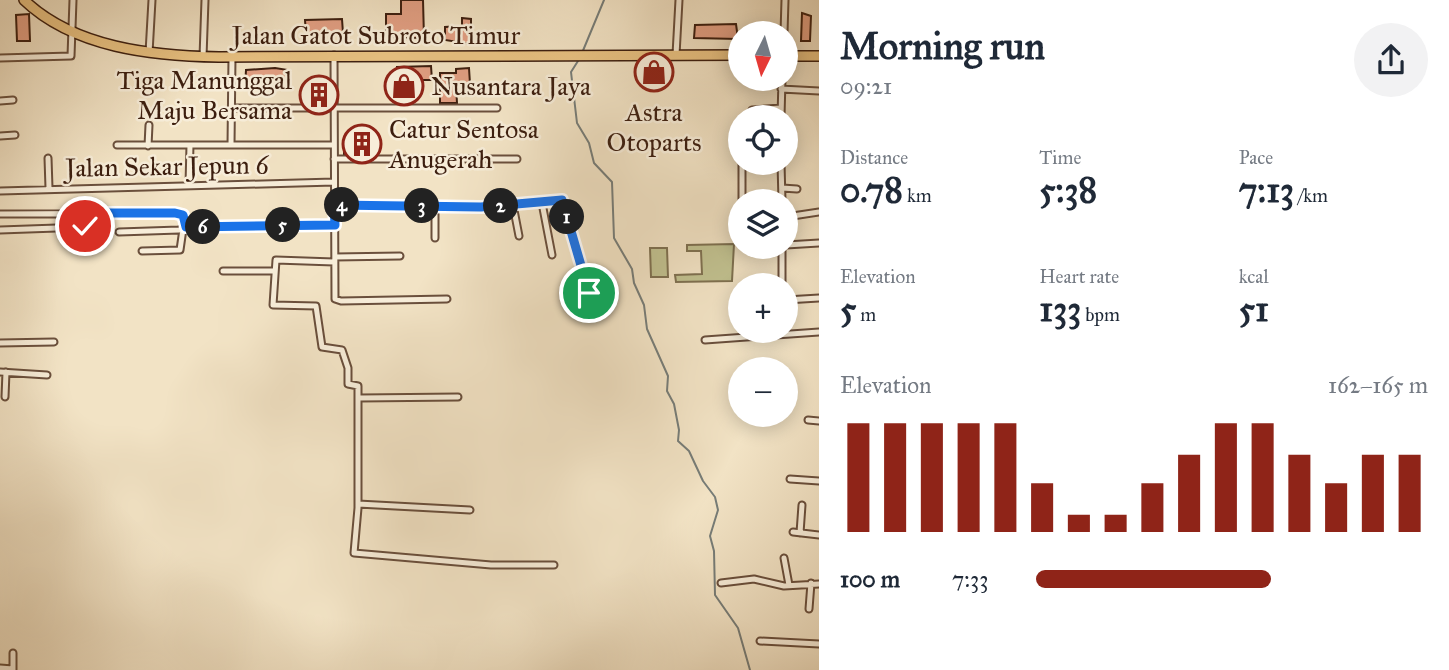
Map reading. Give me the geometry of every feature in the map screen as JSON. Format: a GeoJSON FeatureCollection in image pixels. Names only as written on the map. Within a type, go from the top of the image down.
{"type":"FeatureCollection","features":[{"type":"Feature","properties":{"kind":"highway","name":"Jalan Gatot Subroto Timur"},"geometry":{"type":"LineString","coordinates":[[24,0],[50,20],[72,30],[114,45],[149,53],[203,57],[728,55]]}},
{"type":"Feature","properties":{"kind":"highway"},"geometry":{"type":"LineString","coordinates":[[798,56],[819,56]]}},
{"type":"Feature","properties":{"kind":"street"},"geometry":{"type":"LineString","coordinates":[[0,58],[67,57],[72,52],[73,0]]}},
{"type":"Feature","properties":{"kind":"street"},"geometry":{"type":"LineString","coordinates":[[149,53],[152,0]]}},
{"type":"Feature","properties":{"kind":"street"},"geometry":{"type":"LineString","coordinates":[[203,57],[205,0]]}},
{"type":"Feature","properties":{"kind":"street"},"geometry":{"type":"LineString","coordinates":[[676,55],[679,0]]}},
{"type":"Feature","properties":{"kind":"street"},"geometry":{"type":"LineString","coordinates":[[784,21],[785,0]]}},
{"type":"Feature","properties":{"kind":"street"},"geometry":{"type":"LineString","coordinates":[[334,55],[334,295],[337,301],[447,299]]}},
{"type":"Feature","properties":{"kind":"street"},"geometry":{"type":"LineString","coordinates":[[231,145],[232,57]]}},
{"type":"Feature","properties":{"kind":"street"},"geometry":{"type":"LineString","coordinates":[[798,90],[819,91]]}},
{"type":"Feature","properties":{"kind":"street"},"geometry":{"type":"LineString","coordinates":[[0,100],[13,100]]}},
{"type":"Feature","properties":{"kind":"street"},"geometry":{"type":"LineString","coordinates":[[231,108],[497,108]]}},
{"type":"Feature","properties":{"kind":"street"},"geometry":{"type":"LineString","coordinates":[[148,146],[149,125]]}},
{"type":"Feature","properties":{"kind":"street"},"geometry":{"type":"LineString","coordinates":[[0,135],[15,135]]}},
{"type":"Feature","properties":{"kind":"street"},"geometry":{"type":"LineString","coordinates":[[117,145],[334,145]]}},
{"type":"Feature","properties":{"kind":"street"},"geometry":{"type":"LineString","coordinates":[[189,184],[190,145]]}},
{"type":"Feature","properties":{"kind":"street"},"geometry":{"type":"LineString","coordinates":[[48,158],[49,188]]}},
{"type":"Feature","properties":{"kind":"street"},"geometry":{"type":"LineString","coordinates":[[334,159],[517,159]]}},
{"type":"Feature","properties":{"kind":"street"},"geometry":{"type":"LineString","coordinates":[[782,175],[782,188],[797,189]]}},
{"type":"Feature","properties":{"kind":"street","name":"Jalan Sekar Jepun 6"},"geometry":{"type":"LineString","coordinates":[[0,191],[189,184],[334,183]]}},
{"type":"Feature","properties":{"kind":"street"},"geometry":{"type":"LineString","coordinates":[[334,205],[435,207],[513,205],[562,200],[588,286],[588,302]]}},
{"type":"Feature","properties":{"kind":"street"},"geometry":{"type":"LineString","coordinates":[[542,203],[552,255]]}},
{"type":"Feature","properties":{"kind":"street"},"geometry":{"type":"LineString","coordinates":[[513,205],[519,236]]}},
{"type":"Feature","properties":{"kind":"street"},"geometry":{"type":"LineString","coordinates":[[435,207],[435,238]]}},
{"type":"Feature","properties":{"kind":"street"},"geometry":{"type":"LineString","coordinates":[[798,215],[819,212]]}},
{"type":"Feature","properties":{"kind":"street"},"geometry":{"type":"LineString","coordinates":[[0,230],[85,227],[86,213]]}},
{"type":"Feature","properties":{"kind":"street"},"geometry":{"type":"LineString","coordinates":[[0,214],[183,215],[185,228],[180,250],[142,251]]}},
{"type":"Feature","properties":{"kind":"street"},"geometry":{"type":"LineString","coordinates":[[120,232],[335,225]]}},
{"type":"Feature","properties":{"kind":"street"},"geometry":{"type":"LineString","coordinates":[[798,245],[819,243]]}},
{"type":"Feature","properties":{"kind":"street"},"geometry":{"type":"LineString","coordinates":[[400,256],[274,262],[273,305],[316,306],[322,347],[343,352],[348,368],[348,384],[358,386],[358,504],[354,553],[491,565],[554,565]]}},
{"type":"Feature","properties":{"kind":"street"},"geometry":{"type":"LineString","coordinates":[[223,271],[273,271]]}},
{"type":"Feature","properties":{"kind":"street"},"geometry":{"type":"LineString","coordinates":[[798,299],[819,298]]}},
{"type":"Feature","properties":{"kind":"street"},"geometry":{"type":"LineString","coordinates":[[798,332],[819,332]]}},
{"type":"Feature","properties":{"kind":"street"},"geometry":{"type":"LineString","coordinates":[[705,340],[728,338]]}},
{"type":"Feature","properties":{"kind":"street"},"geometry":{"type":"LineString","coordinates":[[0,343],[54,342]]}},
{"type":"Feature","properties":{"kind":"street"},"geometry":{"type":"LineString","coordinates":[[5,397],[3,372],[47,375]]}},
{"type":"Feature","properties":{"kind":"street"},"geometry":{"type":"LineString","coordinates":[[360,398],[458,397]]}},
{"type":"Feature","properties":{"kind":"street"},"geometry":{"type":"LineString","coordinates":[[808,420],[819,421]]}},
{"type":"Feature","properties":{"kind":"street"},"geometry":{"type":"LineString","coordinates":[[790,480],[819,481]]}},
{"type":"Feature","properties":{"kind":"street"},"geometry":{"type":"LineString","coordinates":[[358,504],[470,510]]}},
{"type":"Feature","properties":{"kind":"street"},"geometry":{"type":"LineString","coordinates":[[802,505],[796,533],[819,535]]}},
{"type":"Feature","properties":{"kind":"street"},"geometry":{"type":"LineString","coordinates":[[784,558],[789,585]]}},
{"type":"Feature","properties":{"kind":"street"},"geometry":{"type":"LineString","coordinates":[[720,583],[754,579],[789,585],[819,584]]}},
{"type":"Feature","properties":{"kind":"street"},"geometry":{"type":"LineString","coordinates":[[809,609],[811,583]]}},
{"type":"Feature","properties":{"kind":"street"},"geometry":{"type":"LineString","coordinates":[[760,641],[819,644]]}},
{"type":"Feature","properties":{"kind":"street"},"geometry":{"type":"LineString","coordinates":[[0,668],[13,670],[13,653]]}},
{"type":"Feature","properties":{"kind":"green space"},"geometry":{"type":"Polygon","coordinates":[[[728,244],[728,259],[733,259],[732,273],[728,273],[728,281],[676,282],[675,275],[702,274],[701,251],[687,251],[687,245],[728,244]]]}},
{"type":"Feature","properties":{"kind":"green space"},"geometry":{"type":"Polygon","coordinates":[[[650,248],[667,248],[668,277],[651,277],[650,248]]]}},
{"type":"Feature","properties":{"kind":"building"},"geometry":{"type":"Polygon","coordinates":[[[401,0],[423,0],[424,38],[386,37],[386,14],[401,14],[401,0]]]}},
{"type":"Feature","properties":{"kind":"building"},"geometry":{"type":"Polygon","coordinates":[[[802,13],[811,16],[810,41],[801,41],[802,13]]]}},
{"type":"Feature","properties":{"kind":"building"},"geometry":{"type":"Polygon","coordinates":[[[29,14],[30,41],[17,41],[16,15],[29,14]]]}},
{"type":"Feature","properties":{"kind":"building"},"geometry":{"type":"Polygon","coordinates":[[[462,18],[471,19],[471,44],[445,40],[445,27],[462,26],[462,18]]]}},
{"type":"Feature","properties":{"kind":"building"},"geometry":{"type":"Polygon","coordinates":[[[342,19],[343,33],[306,34],[305,20],[342,19]]]}},
{"type":"Feature","properties":{"kind":"building"},"geometry":{"type":"Polygon","coordinates":[[[728,24],[728,39],[694,38],[695,25],[728,24]]]}},
{"type":"Feature","properties":{"kind":"building","name":"Nusantara Jaya"},"geometry":{"type":"Polygon","coordinates":[[[431,66],[432,80],[411,80],[411,103],[398,103],[397,67],[431,66]]]}},
{"type":"Feature","properties":{"kind":"building"},"geometry":{"type":"Polygon","coordinates":[[[469,68],[470,84],[456,85],[457,103],[440,103],[440,73],[456,73],[456,69],[469,68]]]}},
{"type":"Feature","properties":{"kind":"building"},"geometry":{"type":"Polygon","coordinates":[[[246,70],[288,70],[289,88],[245,87],[246,70]]]}},
{"type":"Feature","properties":{"kind":"building","name":"Tiga Manunggal Maju Bersama"},"geometry":{"type":"Polygon","coordinates":[[[327,87],[328,103],[310,103],[311,88],[327,87]]]}},
{"type":"Feature","properties":{"kind":"building","name":"Catur Sentosa Anugerah"},"geometry":{"type":"Polygon","coordinates":[[[351,137],[373,138],[373,154],[344,154],[344,150],[350,150],[351,137]]]}},
{"type":"Feature","properties":{"kind":"waterway"},"geometry":{"type":"LineString","coordinates":[[582,53],[604,0]]}},
{"type":"Feature","properties":{"kind":"waterway"},"geometry":{"type":"LineString","coordinates":[[578,61],[571,72],[577,123],[589,143],[594,163],[612,182],[614,238],[632,269],[634,283],[644,305],[647,329],[668,376],[667,391],[674,404],[679,430],[678,441],[689,451],[703,481],[715,497],[718,510],[710,536],[714,551],[715,595],[738,628],[750,670]]}},
{"type":"Feature","properties":{"kind":"place","name":"Astra Otoparts"},"geometry":{"type":"Point","coordinates":[654,72]}},
{"type":"Feature","properties":{"kind":"place","name":"Nusantara Jaya"},"geometry":{"type":"Point","coordinates":[404,86]}},
{"type":"Feature","properties":{"kind":"place","name":"Tiga Manunggal Maju Bersama"},"geometry":{"type":"Point","coordinates":[319,95]}},
{"type":"Feature","properties":{"kind":"place","name":"Catur Sentosa Anugerah"},"geometry":{"type":"Point","coordinates":[362,144]}},
{"type":"Feature","properties":{"kind":"route"},"geometry":{"type":"LineString","coordinates":[[85,226],[86,213],[175,213],[183,215],[186,227],[335,225],[334,205],[481,207],[562,200],[589,293]]}}]}
